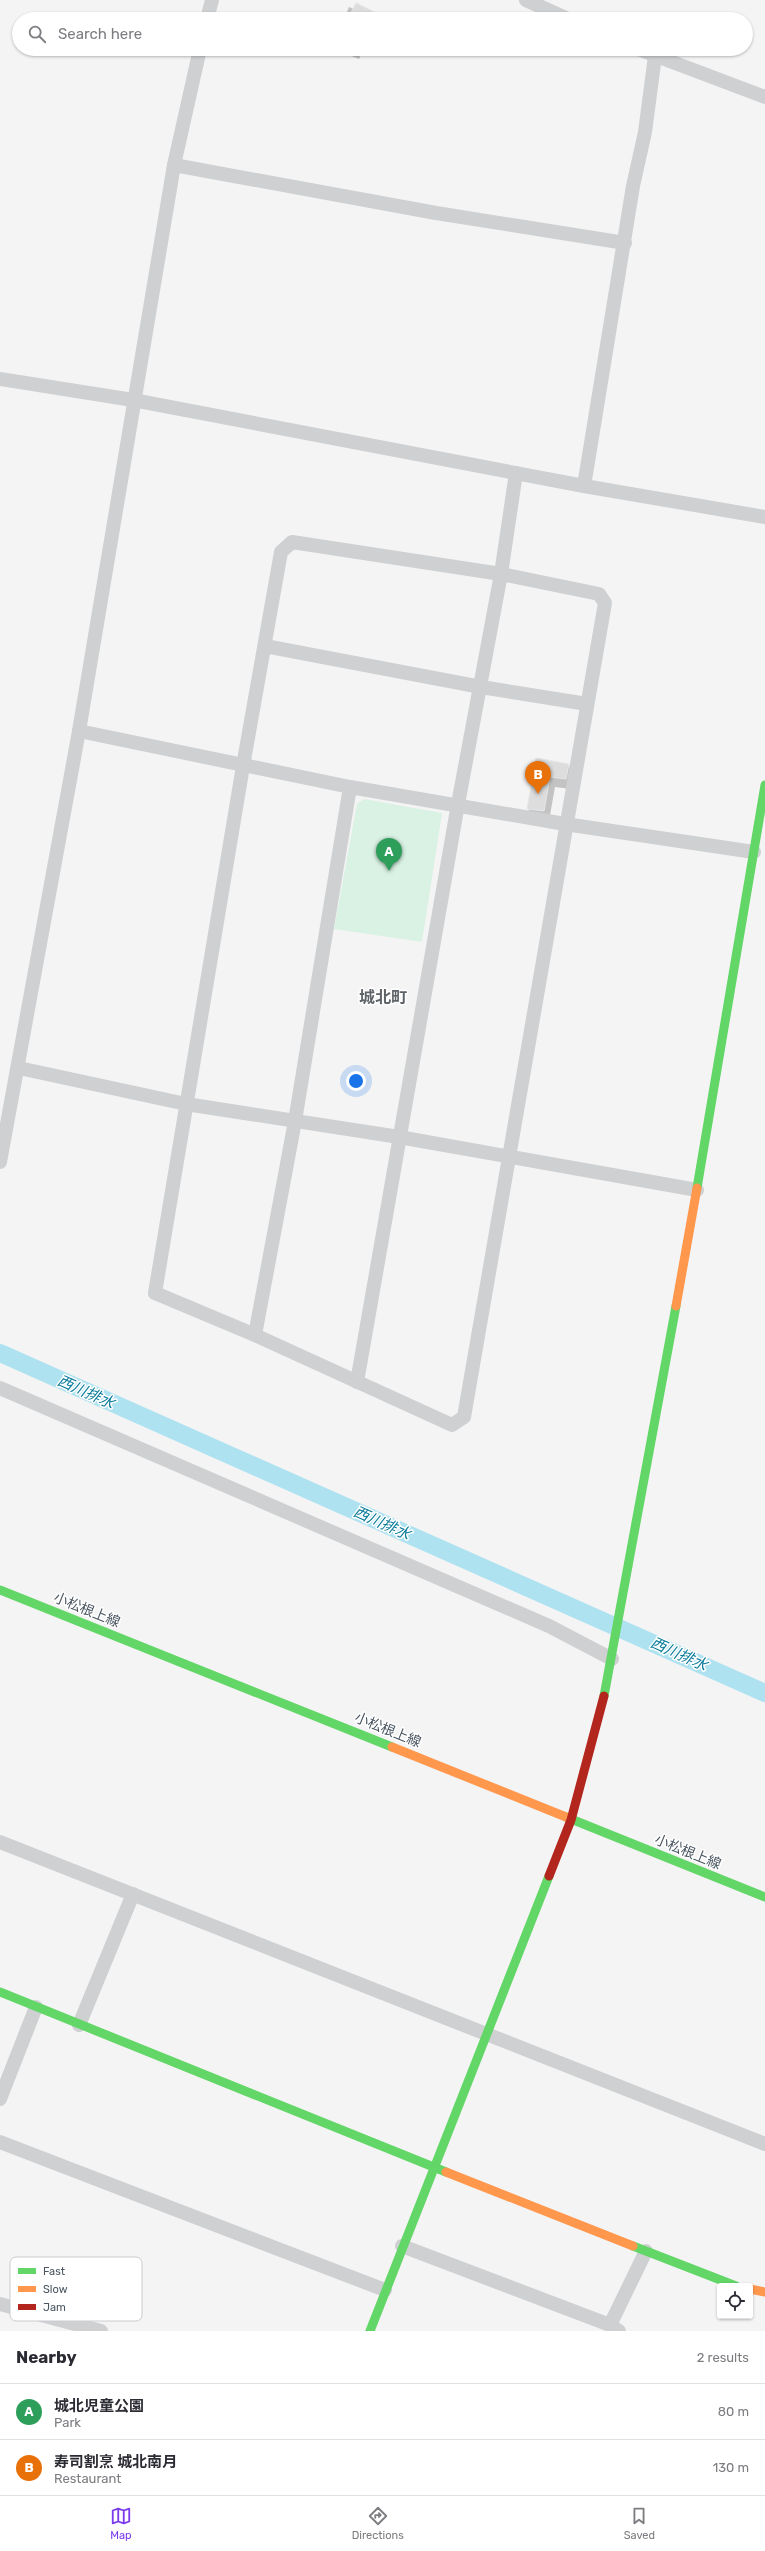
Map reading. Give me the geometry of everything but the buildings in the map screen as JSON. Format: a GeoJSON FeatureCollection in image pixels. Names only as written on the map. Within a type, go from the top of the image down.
{"type":"FeatureCollection","features":[{"type":"Feature","properties":{"kind":"street"},"geometry":{"type":"LineString","coordinates":[[209,12],[212,0]]}},
{"type":"Feature","properties":{"kind":"street"},"geometry":{"type":"LineString","coordinates":[[526,0],[545,4],[557,12]]}},
{"type":"Feature","properties":{"kind":"street"},"geometry":{"type":"LineString","coordinates":[[0,1162],[19,1068],[79,731],[133,400],[174,165],[198,56]]}},
{"type":"Feature","properties":{"kind":"street"},"geometry":{"type":"LineString","coordinates":[[584,486],[625,243],[633,186],[645,132],[655,56],[765,97]]}},
{"type":"Feature","properties":{"kind":"street"},"geometry":{"type":"LineString","coordinates":[[174,165],[436,213],[625,243]]}},
{"type":"Feature","properties":{"kind":"street"},"geometry":{"type":"LineString","coordinates":[[0,378],[133,400],[584,486],[765,517]]}},
{"type":"Feature","properties":{"kind":"street"},"geometry":{"type":"LineString","coordinates":[[357,1382],[458,804],[501,574],[516,473]]}},
{"type":"Feature","properties":{"kind":"street"},"geometry":{"type":"LineString","coordinates":[[292,542],[501,574],[599,594],[605,603],[566,824],[511,1157],[464,1417],[452,1425],[255,1335],[155,1293],[243,766],[266,646],[281,552],[292,542]]}},
{"type":"Feature","properties":{"kind":"street"},"geometry":{"type":"LineString","coordinates":[[266,646],[481,687],[588,704]]}},
{"type":"Feature","properties":{"kind":"street"},"geometry":{"type":"LineString","coordinates":[[79,731],[350,787],[458,804],[566,824],[754,852]]}},
{"type":"Feature","properties":{"kind":"street"},"geometry":{"type":"LineString","coordinates":[[370,2331],[433,2167],[571,1820],[592,1750],[616,1642],[620,1608],[697,1190],[765,785]]}},
{"type":"Feature","properties":{"kind":"street"},"geometry":{"type":"LineString","coordinates":[[255,1335],[294,1121],[350,787]]}},
{"type":"Feature","properties":{"kind":"street"},"geometry":{"type":"LineString","coordinates":[[19,1068],[186,1104],[399,1137],[697,1190]]}},
{"type":"Feature","properties":{"kind":"street"},"geometry":{"type":"LineString","coordinates":[[0,1388],[548,1626],[612,1659]]}},
{"type":"Feature","properties":{"kind":"street","name":"小松根上線"},"geometry":{"type":"LineString","coordinates":[[0,1590],[765,1897]]}},
{"type":"Feature","properties":{"kind":"street"},"geometry":{"type":"LineString","coordinates":[[0,1842],[765,2144]]}},
{"type":"Feature","properties":{"kind":"street"},"geometry":{"type":"LineString","coordinates":[[79,2025],[133,1894]]}},
{"type":"Feature","properties":{"kind":"street"},"geometry":{"type":"LineString","coordinates":[[0,1992],[433,2167],[728,2283]]}},
{"type":"Feature","properties":{"kind":"street"},"geometry":{"type":"LineString","coordinates":[[0,2099],[36,2007]]}},
{"type":"Feature","properties":{"kind":"street"},"geometry":{"type":"LineString","coordinates":[[0,2142],[385,2290]]}},
{"type":"Feature","properties":{"kind":"street"},"geometry":{"type":"LineString","coordinates":[[402,2246],[614,2328],[646,2251]]}},
{"type":"Feature","properties":{"kind":"street"},"geometry":{"type":"LineString","coordinates":[[753,2290],[765,2292]]}},
{"type":"Feature","properties":{"kind":"street"},"geometry":{"type":"LineString","coordinates":[[0,2304],[10,2307]]}},
{"type":"Feature","properties":{"kind":"street"},"geometry":{"type":"LineString","coordinates":[[64,2321],[101,2331]]}},
{"type":"Feature","properties":{"kind":"green space"},"geometry":{"type":"Polygon","coordinates":[[[364,799],[442,813],[422,942],[334,929],[357,804],[364,799]]]}},
{"type":"Feature","properties":{"kind":"waterway","name":"西川排水"},"geometry":{"type":"LineString","coordinates":[[0,1353],[765,1693]]}},
{"type":"Feature","properties":{"kind":"traffic: fast"},"geometry":{"type":"LineString","coordinates":[[697,1188],[765,785]]}},
{"type":"Feature","properties":{"kind":"traffic: fast"},"geometry":{"type":"LineString","coordinates":[[604,1696],[676,1306]]}},
{"type":"Feature","properties":{"kind":"traffic: fast"},"geometry":{"type":"LineString","coordinates":[[0,1590],[392,1747]]}},
{"type":"Feature","properties":{"kind":"traffic: fast"},"geometry":{"type":"LineString","coordinates":[[566,1817],[765,1897]]}},
{"type":"Feature","properties":{"kind":"traffic: fast"},"geometry":{"type":"LineString","coordinates":[[370,2331],[549,1876]]}},
{"type":"Feature","properties":{"kind":"traffic: fast"},"geometry":{"type":"LineString","coordinates":[[0,1992],[446,2172]]}},
{"type":"Feature","properties":{"kind":"traffic: fast"},"geometry":{"type":"LineString","coordinates":[[633,2246],[728,2283]]}},
{"type":"Feature","properties":{"kind":"traffic: slow"},"geometry":{"type":"LineString","coordinates":[[676,1306],[697,1188]]}},
{"type":"Feature","properties":{"kind":"traffic: slow"},"geometry":{"type":"LineString","coordinates":[[392,1747],[566,1817]]}},
{"type":"Feature","properties":{"kind":"traffic: slow"},"geometry":{"type":"LineString","coordinates":[[446,2172],[633,2246]]}},
{"type":"Feature","properties":{"kind":"traffic: slow"},"geometry":{"type":"LineString","coordinates":[[753,2290],[765,2292]]}},
{"type":"Feature","properties":{"kind":"traffic: jam"},"geometry":{"type":"LineString","coordinates":[[549,1876],[571,1820],[604,1696]]}},
{"type":"Feature","properties":{"kind":"place","name":"寿司割烹 城北南月"},"geometry":{"type":"Point","coordinates":[538,794]}},
{"type":"Feature","properties":{"kind":"place","name":"城北児童公園"},"geometry":{"type":"Point","coordinates":[389,871]}},
{"type":"Feature","properties":{"kind":"district","name":"城北町"},"geometry":{"type":"Point","coordinates":[383,997]}}]}
